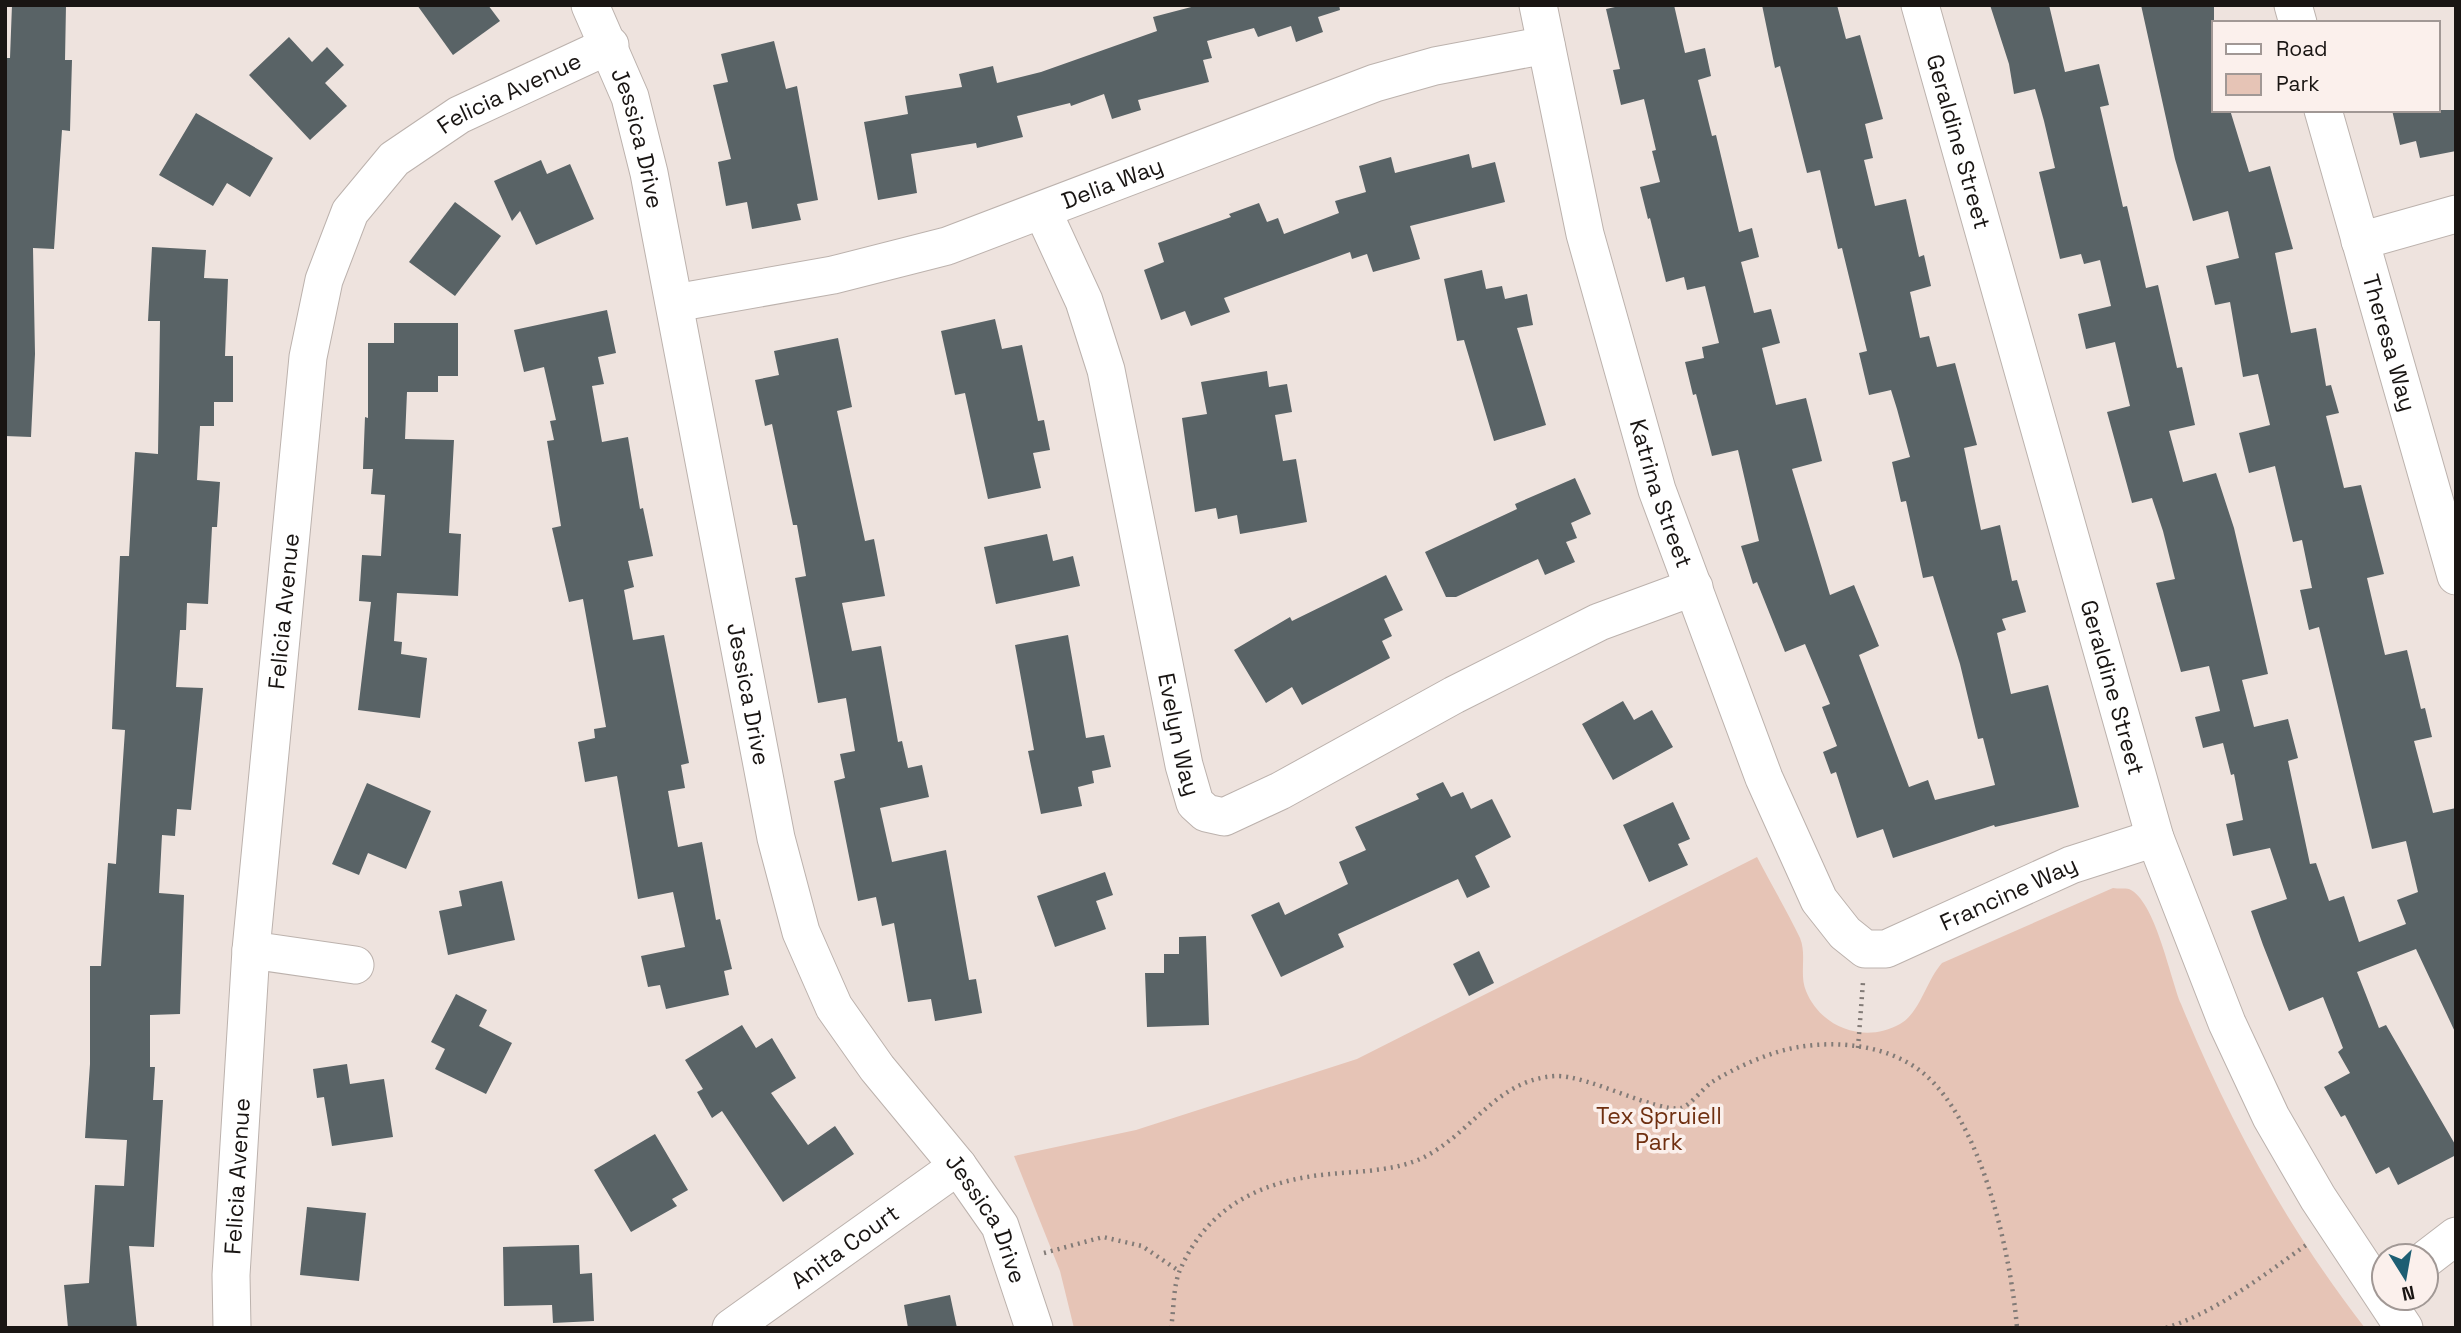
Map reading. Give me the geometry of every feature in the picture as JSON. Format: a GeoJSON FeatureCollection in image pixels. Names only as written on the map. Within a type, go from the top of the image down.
{"type":"FeatureCollection","features":[{"type":"Feature","properties":{"kind":"street","name":"Jessica Drive"},"geometry":{"type":"LineString","coordinates":[[590,5],[610,46],[629,97],[649,173],[776,838],[801,932],[834,1007],[877,1068],[958,1166],[1000,1226],[1034,1328]]}},
{"type":"Feature","properties":{"kind":"street","name":"Katrina Street"},"geometry":{"type":"LineString","coordinates":[[1538,5],[1585,234],[1657,490],[1764,778],[1819,900],[1845,933],[1865,949]]}},
{"type":"Feature","properties":{"kind":"street","name":"Geraldine Street"},"geometry":{"type":"LineString","coordinates":[[1920,5],[2155,838],[2227,1023],[2271,1117],[2335,1224],[2370,1275]]}},
{"type":"Feature","properties":{"kind":"street","name":"Delia Way"},"geometry":{"type":"LineString","coordinates":[[675,303],[833,275],[947,246],[1043,212],[1375,83],[1435,66],[1546,45]]}},
{"type":"Feature","properties":{"kind":"street","name":"Felicia Avenue"},"geometry":{"type":"LineString","coordinates":[[232,1328],[231,1275],[251,950],[308,357],[324,280],[350,212],[394,159],[459,116],[610,46]]}},
{"type":"Feature","properties":{"kind":"street","name":"Theresa Way"},"geometry":{"type":"LineString","coordinates":[[2324,112],[2456,576]]}},
{"type":"Feature","properties":{"kind":"street","name":"Evelyn Way"},"geometry":{"type":"LineString","coordinates":[[1043,212],[1084,301],[1106,370],[1184,765],[1195,803],[1206,813],[1224,817],[1280,791],[1454,695],[1599,622],[1693,587]]}},
{"type":"Feature","properties":{"kind":"street"},"geometry":{"type":"LineString","coordinates":[[2360,241],[2456,214]]}},
{"type":"Feature","properties":{"kind":"street","name":"Francine Way"},"geometry":{"type":"LineString","coordinates":[[1865,949],[1886,949],[2071,865],[2155,838]]}},
{"type":"Feature","properties":{"kind":"street"},"geometry":{"type":"LineString","coordinates":[[251,950],[355,965]]}},
{"type":"Feature","properties":{"kind":"street","name":"Anita Court"},"geometry":{"type":"LineString","coordinates":[[731,1328],[958,1166]]}},
{"type":"Feature","properties":{"kind":"street"},"geometry":{"type":"LineString","coordinates":[[2440,1248],[2456,1236]]}},
{"type":"Feature","properties":{"kind":"street","name":"Geraldine Street"},"geometry":{"type":"LineString","coordinates":[[2394,1312],[2404,1328]]}},
{"type":"Feature","properties":{"kind":"path"},"geometry":{"type":"LineString","coordinates":[[1858,1048],[1865,949]]}},
{"type":"Feature","properties":{"kind":"path"},"geometry":{"type":"LineString","coordinates":[[1171,1328],[1179,1271],[1206,1227],[1258,1189],[1303,1177],[1383,1169],[1428,1155],[1495,1098],[1524,1081],[1559,1076],[1626,1092],[1669,1108],[1684,1108],[1713,1082],[1797,1047],[1837,1044],[1887,1052],[1923,1073],[1950,1103],[1992,1198],[2009,1261],[2020,1327]]}},
{"type":"Feature","properties":{"kind":"path"},"geometry":{"type":"LineString","coordinates":[[2166,1328],[2187,1321],[2238,1293],[2335,1224]]}},
{"type":"Feature","properties":{"kind":"path"},"geometry":{"type":"LineString","coordinates":[[1013,1262],[1103,1237],[1142,1246],[1179,1271]]}},
{"type":"Feature","properties":{"kind":"green space","name":"Tex Spruiell Park"},"geometry":{"type":"Polygon","coordinates":[[[1757,857],[1800,938],[1804,985],[1813,1004],[1833,1023],[1859,1032],[1887,1030],[1907,1019],[1942,963],[2113,888],[2129,889],[2147,908],[2199,1047],[2262,1172],[2310,1252],[2365,1328],[1074,1328],[1060,1271],[1014,1156],[1136,1130],[1357,1059],[1757,857]]]}},
{"type":"Feature","properties":{"kind":"building"},"geometry":{"type":"Polygon","coordinates":[[[12,5],[66,5],[65,60],[72,60],[70,131],[62,130],[54,249],[33,248],[35,354],[31,437],[5,436],[5,80],[7,58],[10,58],[12,5]]]}},
{"type":"Feature","properties":{"kind":"building"},"geometry":{"type":"Polygon","coordinates":[[[417,5],[488,5],[500,21],[453,55],[417,5]]]}},
{"type":"Feature","properties":{"kind":"building"},"geometry":{"type":"Polygon","coordinates":[[[1199,5],[1339,5],[1340,10],[1318,17],[1323,32],[1296,42],[1291,26],[1258,37],[1254,28],[1207,41],[1212,58],[1203,60],[1209,82],[1138,100],[1141,110],[1112,119],[1104,94],[1071,106],[1070,103],[1017,116],[1023,137],[977,148],[976,143],[911,154],[917,193],[878,200],[864,122],[908,114],[905,96],[962,87],[959,74],[993,66],[997,83],[1041,72],[1157,31],[1153,17],[1199,5]]]}},
{"type":"Feature","properties":{"kind":"building"},"geometry":{"type":"Polygon","coordinates":[[[1624,5],[1674,5],[1685,53],[1705,48],[1711,76],[1698,80],[1712,136],[1716,135],[1739,232],[1752,228],[1759,257],[1741,262],[1754,313],[1771,309],[1780,343],[1762,348],[1776,405],[1806,398],[1822,461],[1792,469],[1830,595],[1854,585],[1879,646],[1859,655],[1909,787],[1928,780],[1935,800],[1995,785],[1983,738],[1978,739],[1960,664],[1933,576],[1923,578],[1906,501],[1901,502],[1892,462],[1910,457],[1897,409],[1891,390],[1869,395],[1859,353],[1867,351],[1842,248],[1838,249],[1820,170],[1807,173],[1780,66],[1775,68],[1762,5],[1837,5],[1846,39],[1860,35],[1883,119],[1865,124],[1873,158],[1864,160],[1875,206],[1906,199],[1919,257],[1924,255],[1931,286],[1910,292],[1920,338],[1929,336],[1937,367],[1955,363],[1977,445],[1964,448],[1981,530],[2000,525],[2012,581],[2017,580],[2026,612],[2002,619],[2006,630],[1997,633],[2011,694],[2048,685],[2079,807],[1995,827],[1994,825],[1893,858],[1883,829],[1857,838],[1836,772],[1831,774],[1823,752],[1837,746],[1822,707],[1830,704],[1805,644],[1785,652],[1757,582],[1753,584],[1741,546],[1759,541],[1738,450],[1712,456],[1696,394],[1693,395],[1685,362],[1704,358],[1702,347],[1719,343],[1705,286],[1687,290],[1684,277],[1666,282],[1650,218],[1648,219],[1640,187],[1660,182],[1652,151],[1656,150],[1644,99],[1621,105],[1613,70],[1620,69],[1606,9],[1624,5]]]}},
{"type":"Feature","properties":{"kind":"building"},"geometry":{"type":"Polygon","coordinates":[[[1990,5],[2049,5],[2065,72],[2099,64],[2109,105],[2100,107],[2123,207],[2127,206],[2146,288],[2158,285],[2177,368],[2182,367],[2195,425],[2169,431],[2183,482],[2216,473],[2234,528],[2249,592],[2268,674],[2242,680],[2254,727],[2288,719],[2298,758],[2288,761],[2310,864],[2316,863],[2329,901],[2344,896],[2359,942],[2406,924],[2397,900],[2418,892],[2406,841],[2372,849],[2319,627],[2309,630],[2300,590],[2312,588],[2302,540],[2293,542],[2275,466],[2249,473],[2239,433],[2270,425],[2258,374],[2243,377],[2230,302],[2215,305],[2206,266],[2239,258],[2228,211],[2193,221],[2175,159],[2141,5],[2214,5],[2212,112],[2231,112],[2249,172],[2270,166],[2293,249],[2275,253],[2291,333],[2316,328],[2326,386],[2331,385],[2339,413],[2326,416],[2344,488],[2361,485],[2384,574],[2367,578],[2385,655],[2407,650],[2421,709],[2425,708],[2432,737],[2414,741],[2433,813],[2456,808],[2456,1034],[2416,949],[2357,972],[2379,1028],[2386,1025],[2456,1146],[2456,1155],[2398,1185],[2389,1167],[2376,1174],[2345,1115],[2341,1117],[2324,1087],[2350,1073],[2338,1052],[2343,1048],[2323,997],[2289,1011],[2251,911],[2287,899],[2270,848],[2233,856],[2226,824],[2243,820],[2234,774],[2231,775],[2223,743],[2203,748],[2195,717],[2220,711],[2209,666],[2181,672],[2156,583],[2175,579],[2163,531],[2152,498],[2132,503],[2107,412],[2130,406],[2115,342],[2086,349],[2078,314],[2111,306],[2100,260],[2084,264],[2081,254],[2060,259],[2039,172],[2055,168],[2044,121],[2035,89],[2014,94],[2009,64],[1990,5]]]}},
{"type":"Feature","properties":{"kind":"building"},"geometry":{"type":"Polygon","coordinates":[[[289,37],[312,62],[327,47],[344,65],[325,83],[347,106],[310,140],[249,75],[289,37]]]}},
{"type":"Feature","properties":{"kind":"building"},"geometry":{"type":"Polygon","coordinates":[[[774,41],[786,89],[797,86],[818,200],[797,204],[801,220],[752,229],[747,202],[726,206],[718,162],[731,159],[713,85],[728,82],[721,54],[774,41]]]}},
{"type":"Feature","properties":{"kind":"building"},"geometry":{"type":"Polygon","coordinates":[[[2456,110],[2456,151],[2420,158],[2416,141],[2400,145],[2392,112],[2456,110]]]}},
{"type":"Feature","properties":{"kind":"building"},"geometry":{"type":"Polygon","coordinates":[[[196,113],[273,158],[250,197],[227,183],[213,206],[159,175],[196,113]]]}},
{"type":"Feature","properties":{"kind":"building"},"geometry":{"type":"Polygon","coordinates":[[[1469,154],[1472,168],[1495,162],[1505,202],[1410,226],[1420,259],[1373,272],[1367,254],[1352,259],[1350,252],[1224,298],[1230,312],[1191,326],[1185,311],[1161,320],[1144,270],[1164,262],[1158,243],[1231,217],[1229,214],[1259,203],[1267,222],[1278,218],[1284,234],[1339,213],[1335,201],[1366,192],[1359,166],[1391,157],[1395,173],[1469,154]]]}},
{"type":"Feature","properties":{"kind":"building"},"geometry":{"type":"Polygon","coordinates":[[[541,160],[547,174],[570,164],[594,219],[536,245],[520,211],[512,221],[494,181],[541,160]]]}},
{"type":"Feature","properties":{"kind":"building"},"geometry":{"type":"Polygon","coordinates":[[[455,202],[501,236],[455,296],[409,262],[455,202]]]}},
{"type":"Feature","properties":{"kind":"building"},"geometry":{"type":"Polygon","coordinates":[[[152,247],[206,250],[204,278],[228,279],[225,356],[233,356],[233,402],[214,402],[214,426],[200,426],[197,480],[220,482],[217,527],[212,527],[208,604],[187,603],[186,630],[180,630],[176,687],[203,688],[191,810],[177,809],[175,836],[162,835],[159,893],[184,895],[180,1014],[150,1015],[150,1067],[155,1067],[153,1100],[163,1100],[154,1247],[129,1246],[137,1328],[68,1328],[64,1285],[89,1283],[95,1185],[124,1186],[127,1140],[85,1138],[90,1064],[90,966],[101,966],[108,863],[116,864],[125,730],[112,729],[120,556],[129,556],[135,452],[158,454],[160,321],[148,321],[152,247]]]}},
{"type":"Feature","properties":{"kind":"building"},"geometry":{"type":"Polygon","coordinates":[[[1482,270],[1486,289],[1502,286],[1505,299],[1527,294],[1533,325],[1517,328],[1546,425],[1494,441],[1464,340],[1457,341],[1444,279],[1482,270]]]}},
{"type":"Feature","properties":{"kind":"building"},"geometry":{"type":"Polygon","coordinates":[[[607,310],[616,353],[598,357],[604,384],[592,386],[602,442],[628,437],[640,509],[643,508],[653,556],[628,561],[634,587],[624,590],[633,640],[664,635],[689,763],[681,765],[685,788],[668,791],[678,847],[702,842],[716,920],[720,919],[732,969],[724,971],[729,995],[666,1009],[660,985],[648,987],[641,956],[685,947],[673,892],[638,899],[617,776],[585,782],[578,742],[595,738],[594,729],[606,727],[583,599],[569,602],[552,528],[561,526],[547,441],[554,440],[550,421],[556,420],[544,367],[524,372],[514,330],[607,310]]]}},
{"type":"Feature","properties":{"kind":"building"},"geometry":{"type":"Polygon","coordinates":[[[995,319],[1002,349],[1022,345],[1038,421],[1044,420],[1050,450],[1033,453],[1041,488],[988,499],[965,393],[955,395],[941,331],[995,319]]]}},
{"type":"Feature","properties":{"kind":"building"},"geometry":{"type":"Polygon","coordinates":[[[394,323],[458,323],[458,376],[438,376],[438,392],[407,392],[405,439],[454,440],[449,533],[461,534],[458,596],[397,593],[394,641],[402,642],[401,654],[427,658],[420,718],[358,710],[371,602],[359,601],[362,555],[381,556],[385,495],[371,494],[373,469],[363,469],[365,417],[368,418],[368,343],[394,343],[394,323]]]}},
{"type":"Feature","properties":{"kind":"building"},"geometry":{"type":"Polygon","coordinates":[[[838,338],[852,407],[837,411],[865,541],[874,539],[885,596],[842,603],[852,651],[881,646],[898,742],[902,741],[908,768],[922,765],[929,797],[880,808],[892,862],[946,850],[969,980],[976,979],[982,1013],[935,1021],[931,999],[908,1002],[894,923],[882,926],[876,897],[858,901],[834,781],[845,778],[840,754],[855,751],[846,698],[818,703],[795,578],[806,576],[797,525],[793,525],[772,424],[765,426],[755,380],[779,375],[774,351],[838,338]]]}},
{"type":"Feature","properties":{"kind":"building"},"geometry":{"type":"Polygon","coordinates":[[[1267,371],[1269,387],[1287,384],[1292,412],[1275,415],[1283,461],[1296,459],[1307,522],[1240,534],[1237,515],[1218,519],[1216,508],[1195,512],[1182,418],[1207,414],[1201,382],[1267,371]]]}},
{"type":"Feature","properties":{"kind":"building"},"geometry":{"type":"Polygon","coordinates":[[[1575,478],[1591,514],[1571,523],[1577,538],[1566,542],[1575,562],[1545,575],[1538,559],[1456,597],[1446,597],[1425,552],[1517,509],[1515,504],[1575,478]]]}},
{"type":"Feature","properties":{"kind":"building"},"geometry":{"type":"Polygon","coordinates":[[[1047,534],[1053,561],[1073,556],[1080,586],[996,604],[984,547],[1047,534]]]}},
{"type":"Feature","properties":{"kind":"building"},"geometry":{"type":"Polygon","coordinates":[[[1386,575],[1403,610],[1384,619],[1392,636],[1382,641],[1390,658],[1302,705],[1292,687],[1266,703],[1234,650],[1290,617],[1292,621],[1386,575]]]}},
{"type":"Feature","properties":{"kind":"building"},"geometry":{"type":"Polygon","coordinates":[[[1068,635],[1086,738],[1104,735],[1111,767],[1092,771],[1094,783],[1078,787],[1082,806],[1041,814],[1028,751],[1034,750],[1015,645],[1068,635]]]}},
{"type":"Feature","properties":{"kind":"building"},"geometry":{"type":"Polygon","coordinates":[[[1623,701],[1634,720],[1652,710],[1673,747],[1613,780],[1582,724],[1623,701]]]}},
{"type":"Feature","properties":{"kind":"building"},"geometry":{"type":"Polygon","coordinates":[[[1443,782],[1451,797],[1463,792],[1471,809],[1492,799],[1511,837],[1475,856],[1490,887],[1467,898],[1458,879],[1338,934],[1344,947],[1281,977],[1251,915],[1279,902],[1285,915],[1348,884],[1339,862],[1366,850],[1355,827],[1419,799],[1416,794],[1443,782]]]}},
{"type":"Feature","properties":{"kind":"building"},"geometry":{"type":"Polygon","coordinates":[[[367,783],[431,811],[406,869],[368,853],[359,875],[332,864],[367,783]]]}},
{"type":"Feature","properties":{"kind":"building"},"geometry":{"type":"Polygon","coordinates":[[[1673,802],[1690,839],[1678,844],[1688,865],[1649,882],[1623,825],[1673,802]]]}},
{"type":"Feature","properties":{"kind":"building"},"geometry":{"type":"Polygon","coordinates":[[[1105,872],[1113,895],[1096,901],[1106,929],[1055,947],[1037,896],[1105,872]]]}},
{"type":"Feature","properties":{"kind":"building"},"geometry":{"type":"Polygon","coordinates":[[[502,881],[515,940],[448,955],[439,911],[462,906],[459,891],[502,881]]]}},
{"type":"Feature","properties":{"kind":"building"},"geometry":{"type":"Polygon","coordinates":[[[1206,936],[1209,1025],[1147,1027],[1145,973],[1164,973],[1164,954],[1179,954],[1179,937],[1206,936]]]}},
{"type":"Feature","properties":{"kind":"building"},"geometry":{"type":"Polygon","coordinates":[[[1479,951],[1494,983],[1469,996],[1453,964],[1479,951]]]}},
{"type":"Feature","properties":{"kind":"building"},"geometry":{"type":"Polygon","coordinates":[[[456,994],[487,1010],[479,1026],[512,1043],[486,1094],[435,1069],[445,1049],[431,1042],[456,994]]]}},
{"type":"Feature","properties":{"kind":"building"},"geometry":{"type":"Polygon","coordinates":[[[742,1025],[756,1048],[772,1038],[796,1078],[771,1093],[808,1145],[835,1126],[854,1154],[783,1202],[722,1111],[712,1118],[697,1092],[703,1089],[685,1060],[742,1025]]]}},
{"type":"Feature","properties":{"kind":"building"},"geometry":{"type":"Polygon","coordinates":[[[347,1064],[350,1084],[384,1079],[393,1137],[332,1146],[324,1097],[317,1098],[313,1069],[347,1064]]]}},
{"type":"Feature","properties":{"kind":"building"},"geometry":{"type":"Polygon","coordinates":[[[655,1134],[688,1190],[672,1199],[677,1206],[631,1232],[594,1170],[655,1134]]]}},
{"type":"Feature","properties":{"kind":"building"},"geometry":{"type":"Polygon","coordinates":[[[307,1207],[366,1213],[359,1281],[300,1275],[307,1207]]]}},
{"type":"Feature","properties":{"kind":"building"},"geometry":{"type":"Polygon","coordinates":[[[579,1245],[580,1274],[592,1273],[594,1321],[553,1323],[552,1305],[504,1306],[503,1247],[579,1245]]]}},
{"type":"Feature","properties":{"kind":"building"},"geometry":{"type":"Polygon","coordinates":[[[950,1295],[957,1328],[908,1328],[904,1305],[950,1295]]]}}]}
